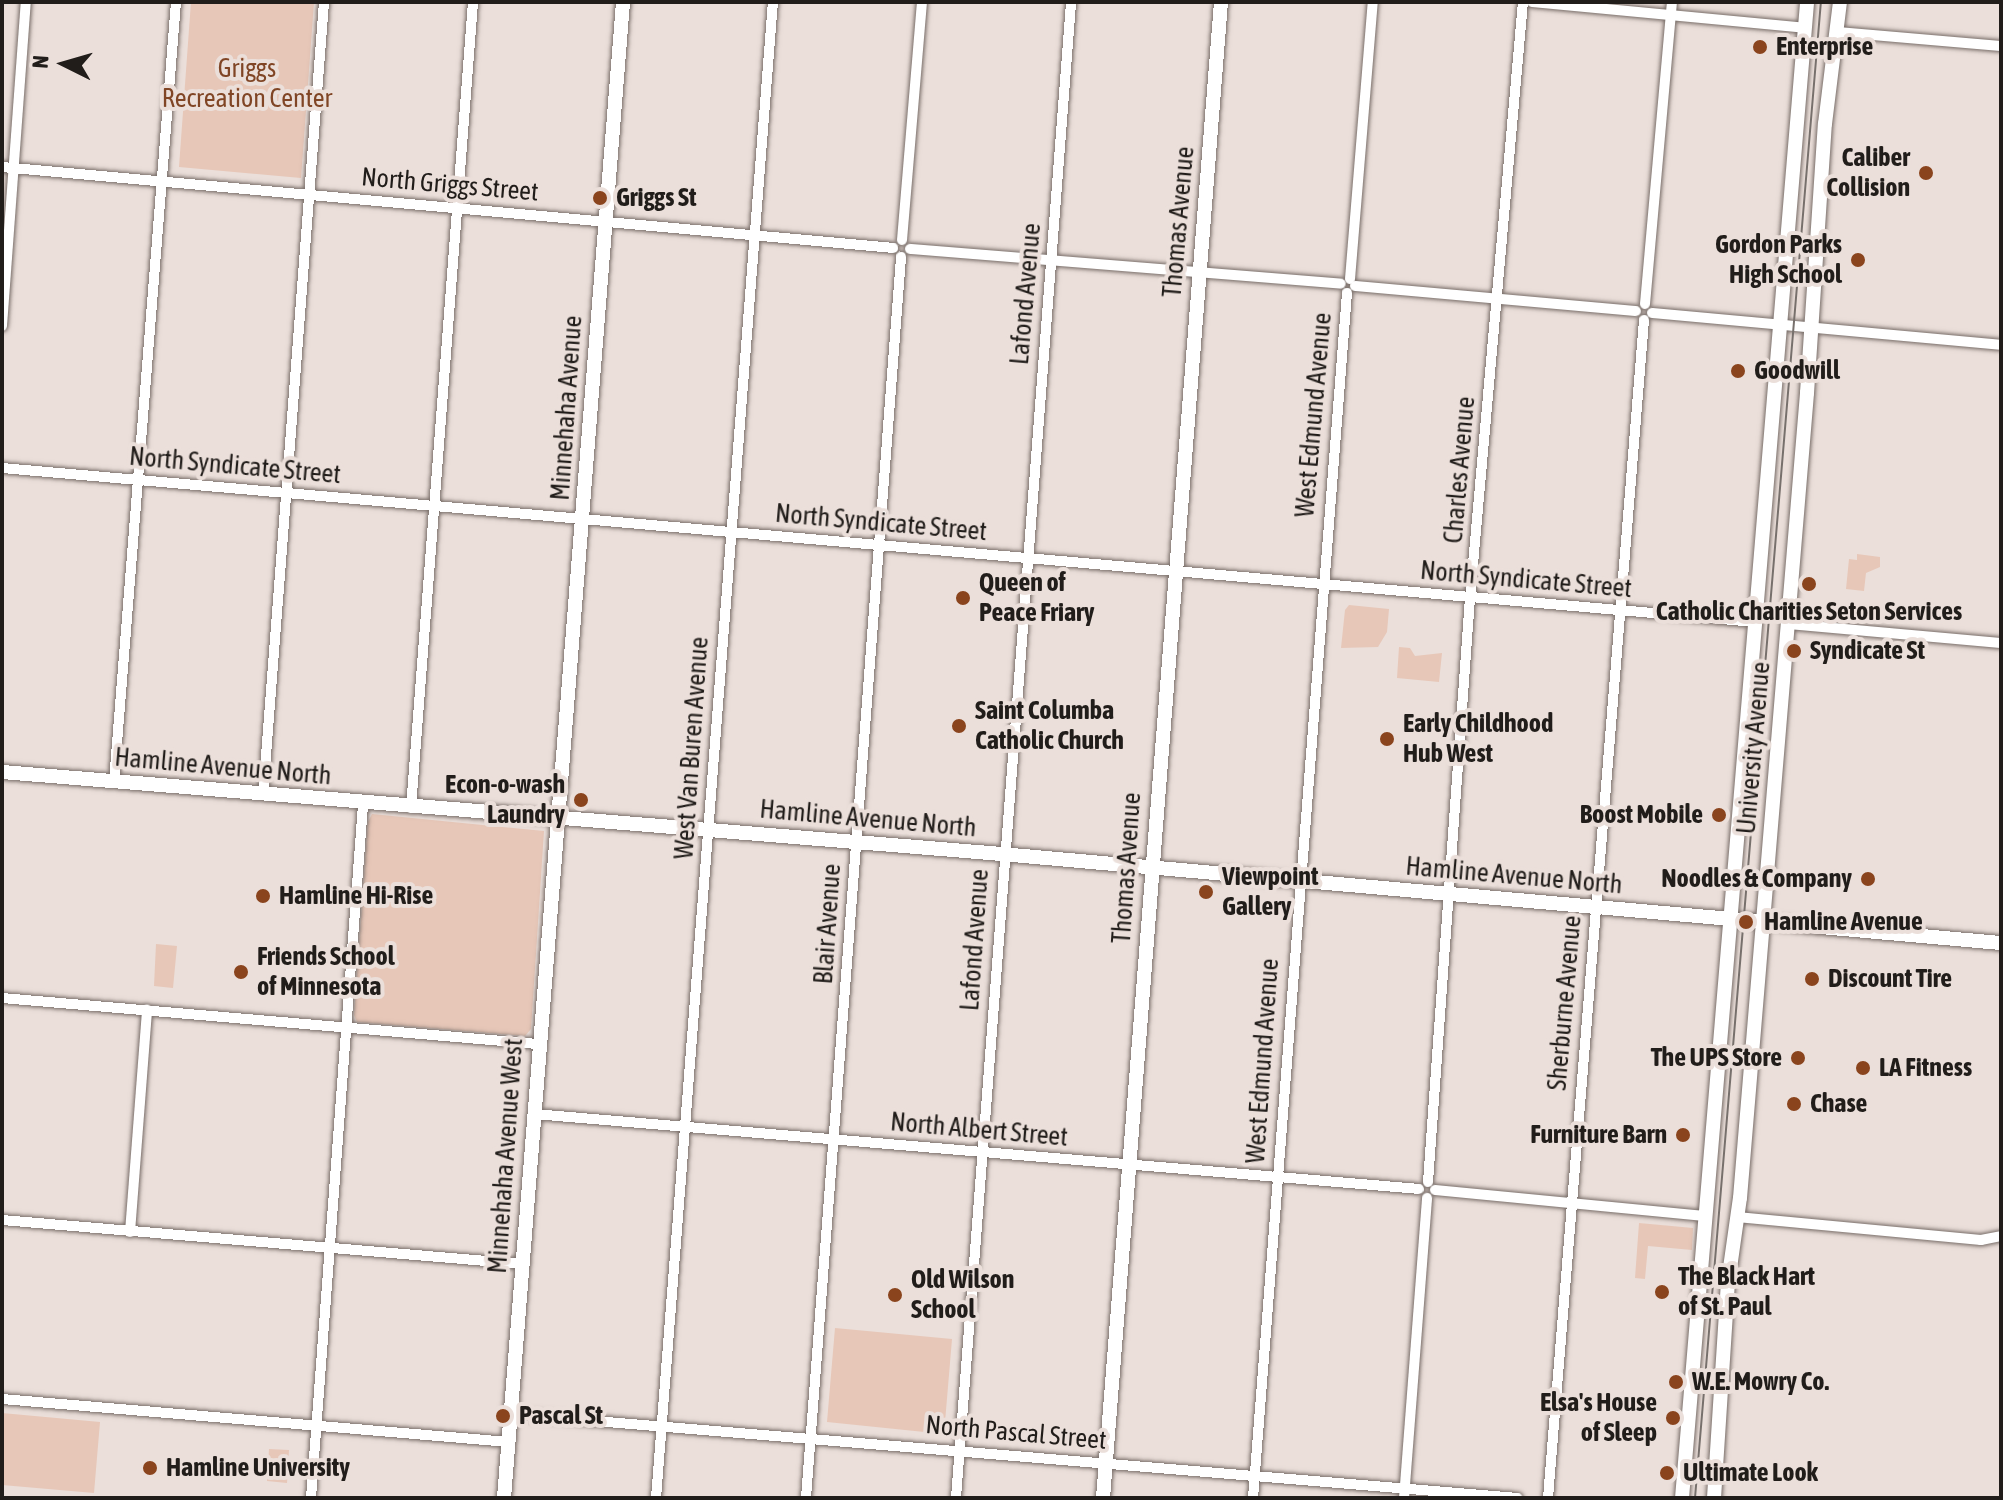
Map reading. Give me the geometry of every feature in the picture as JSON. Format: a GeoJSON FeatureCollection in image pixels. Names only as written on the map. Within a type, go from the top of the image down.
{"type":"FeatureCollection","features":[{"type":"Feature","properties":{"kind":"street"},"geometry":{"type":"LineString","coordinates":[[2,326],[26,2]]}},
{"type":"Feature","properties":{"kind":"street"},"geometry":{"type":"LineString","coordinates":[[114,781],[176,2]]}},
{"type":"Feature","properties":{"kind":"street"},"geometry":{"type":"LineString","coordinates":[[263,795],[324,2]]}},
{"type":"Feature","properties":{"kind":"street"},"geometry":{"type":"LineString","coordinates":[[411,808],[473,2]]}},
{"type":"Feature","properties":{"kind":"street","name":"Minnehaha Avenue"},"geometry":{"type":"LineString","coordinates":[[558,819],[623,2]]}},
{"type":"Feature","properties":{"kind":"street","name":"West Van Buren Avenue"},"geometry":{"type":"LineString","coordinates":[[656,1498],[773,2]]}},
{"type":"Feature","properties":{"kind":"street"},"geometry":{"type":"LineString","coordinates":[[906,253],[902,240],[922,2]]}},
{"type":"Feature","properties":{"kind":"street","name":"Lafond Avenue"},"geometry":{"type":"LineString","coordinates":[[956,1498],[1003,854],[1071,2]]}},
{"type":"Feature","properties":{"kind":"street","name":"Thomas Avenue"},"geometry":{"type":"LineString","coordinates":[[1103,1498],[1221,2]]}},
{"type":"Feature","properties":{"kind":"street","name":"West Edmund Avenue"},"geometry":{"type":"LineString","coordinates":[[1253,1498],[1322,584],[1373,2]]}},
{"type":"Feature","properties":{"kind":"street","name":"Charles Avenue"},"geometry":{"type":"LineString","coordinates":[[1404,1493],[1451,893],[1470,598],[1523,2]]}},
{"type":"Feature","properties":{"kind":"street"},"geometry":{"type":"LineString","coordinates":[[1532,2],[1805,28]]}},
{"type":"Feature","properties":{"kind":"street","name":"Sherburne Avenue"},"geometry":{"type":"LineString","coordinates":[[1548,1498],[1619,610],[1672,2]]}},
{"type":"Feature","properties":{"kind":"street","name":"University Avenue"},"geometry":{"type":"LineString","coordinates":[[1682,1498],[1807,2]]}},
{"type":"Feature","properties":{"kind":"street","name":"University Avenue"},"geometry":{"type":"LineString","coordinates":[[1714,1498],[1723,1340],[1763,924],[1812,327],[1825,124],[1840,2]]}},
{"type":"Feature","properties":{"kind":"street"},"geometry":{"type":"LineString","coordinates":[[1837,32],[2001,46]]}},
{"type":"Feature","properties":{"kind":"street","name":"North Griggs Street"},"geometry":{"type":"LineString","coordinates":[[2,167],[893,248]]}},
{"type":"Feature","properties":{"kind":"street"},"geometry":{"type":"LineString","coordinates":[[902,240],[893,248],[906,253],[1051,260],[2001,345]]}},
{"type":"Feature","properties":{"kind":"street","name":"Blair Avenue"},"geometry":{"type":"LineString","coordinates":[[806,1498],[879,545],[906,253]]}},
{"type":"Feature","properties":{"kind":"street","name":"North Syndicate Street"},"geometry":{"type":"LineString","coordinates":[[2,468],[1756,622]]}},
{"type":"Feature","properties":{"kind":"street"},"geometry":{"type":"LineString","coordinates":[[1788,624],[2001,643]]}},
{"type":"Feature","properties":{"kind":"street","name":"Hamline Avenue North"},"geometry":{"type":"LineString","coordinates":[[2,772],[411,808],[1003,854],[1763,924]]}},
{"type":"Feature","properties":{"kind":"street"},"geometry":{"type":"LineString","coordinates":[[311,1498],[363,804]]}},
{"type":"Feature","properties":{"kind":"street","name":"Minnehaha Avenue West"},"geometry":{"type":"LineString","coordinates":[[504,1498],[558,819]]}},
{"type":"Feature","properties":{"kind":"street"},"geometry":{"type":"LineString","coordinates":[[1763,924],[2001,943]]}},
{"type":"Feature","properties":{"kind":"street"},"geometry":{"type":"LineString","coordinates":[[2,998],[538,1044]]}},
{"type":"Feature","properties":{"kind":"street"},"geometry":{"type":"LineString","coordinates":[[130,1232],[147,1010]]}},
{"type":"Feature","properties":{"kind":"street","name":"North Albert Street"},"geometry":{"type":"LineString","coordinates":[[534,1114],[1705,1216]]}},
{"type":"Feature","properties":{"kind":"street"},"geometry":{"type":"LineString","coordinates":[[1737,1217],[1981,1240],[2001,1236]]}},
{"type":"Feature","properties":{"kind":"street"},"geometry":{"type":"LineString","coordinates":[[2,1220],[522,1264]]}},
{"type":"Feature","properties":{"kind":"street"},"geometry":{"type":"LineString","coordinates":[[2,1399],[509,1442]]}},
{"type":"Feature","properties":{"kind":"street","name":"North Pascal Street"},"geometry":{"type":"LineString","coordinates":[[511,1414],[1255,1475],[1404,1493],[1517,1498]]}},
{"type":"Feature","properties":{"kind":"green space","name":"Griggs Recreation Center"},"geometry":{"type":"Polygon","coordinates":[[[191,2],[314,2],[301,178],[179,167],[191,2]]]}},
{"type":"Feature","properties":{"kind":"green space"},"geometry":{"type":"Polygon","coordinates":[[[1857,554],[1880,557],[1880,567],[1866,573],[1864,591],[1846,589],[1849,559],[1857,560],[1857,554]]]}},
{"type":"Feature","properties":{"kind":"green space"},"geometry":{"type":"Polygon","coordinates":[[[1349,605],[1389,609],[1387,632],[1378,647],[1341,648],[1345,610],[1349,605]]]}},
{"type":"Feature","properties":{"kind":"green space"},"geometry":{"type":"Polygon","coordinates":[[[1399,647],[1410,648],[1415,656],[1442,653],[1439,682],[1397,678],[1399,647]]]}},
{"type":"Feature","properties":{"kind":"green space"},"geometry":{"type":"Polygon","coordinates":[[[372,814],[544,831],[531,1029],[525,1036],[357,1022],[354,1015],[368,822],[372,814]]]}},
{"type":"Feature","properties":{"kind":"green space"},"geometry":{"type":"Polygon","coordinates":[[[156,944],[177,946],[173,988],[154,986],[156,944]]]}},
{"type":"Feature","properties":{"kind":"green space"},"geometry":{"type":"Polygon","coordinates":[[[1639,1223],[1693,1228],[1692,1250],[1648,1246],[1645,1279],[1635,1278],[1639,1223]]]}},
{"type":"Feature","properties":{"kind":"green space"},"geometry":{"type":"Polygon","coordinates":[[[835,1328],[952,1339],[944,1434],[827,1422],[835,1328]]]}},
{"type":"Feature","properties":{"kind":"green space"},"geometry":{"type":"Polygon","coordinates":[[[2,1413],[100,1422],[94,1493],[2,1485],[2,1413]]]}},
{"type":"Feature","properties":{"kind":"green space"},"geometry":{"type":"Polygon","coordinates":[[[269,1449],[289,1450],[287,1483],[267,1481],[269,1449]]]}},
{"type":"Feature","properties":{"kind":"tram line"},"geometry":{"type":"LineString","coordinates":[[1695,1498],[1821,2]]}},
{"type":"Feature","properties":{"kind":"place","name":"Enterprise"},"geometry":{"type":"Point","coordinates":[1760,47]}},
{"type":"Feature","properties":{"kind":"place","name":"Caliber Collision"},"geometry":{"type":"Point","coordinates":[1926,173]}},
{"type":"Feature","properties":{"kind":"place","name":"Griggs St"},"geometry":{"type":"Point","coordinates":[600,198]}},
{"type":"Feature","properties":{"kind":"place","name":"Gordon Parks High School"},"geometry":{"type":"Point","coordinates":[1858,260]}},
{"type":"Feature","properties":{"kind":"place","name":"Goodwill"},"geometry":{"type":"Point","coordinates":[1738,371]}},
{"type":"Feature","properties":{"kind":"place","name":"Catholic Charities Seton Services"},"geometry":{"type":"Point","coordinates":[1809,584]}},
{"type":"Feature","properties":{"kind":"place","name":"Queen of Peace Friary"},"geometry":{"type":"Point","coordinates":[963,598]}},
{"type":"Feature","properties":{"kind":"place","name":"Syndicate St"},"geometry":{"type":"Point","coordinates":[1794,651]}},
{"type":"Feature","properties":{"kind":"place","name":"Saint Columba Catholic Church"},"geometry":{"type":"Point","coordinates":[959,726]}},
{"type":"Feature","properties":{"kind":"place","name":"Early Childhood Hub West"},"geometry":{"type":"Point","coordinates":[1387,739]}},
{"type":"Feature","properties":{"kind":"place","name":"Econ-o-wash Laundry"},"geometry":{"type":"Point","coordinates":[581,800]}},
{"type":"Feature","properties":{"kind":"place","name":"Boost Mobile"},"geometry":{"type":"Point","coordinates":[1719,815]}},
{"type":"Feature","properties":{"kind":"place","name":"Noodles & Company"},"geometry":{"type":"Point","coordinates":[1868,879]}},
{"type":"Feature","properties":{"kind":"place","name":"Viewpoint Gallery"},"geometry":{"type":"Point","coordinates":[1206,892]}},
{"type":"Feature","properties":{"kind":"place","name":"Hamline Hi-Rise"},"geometry":{"type":"Point","coordinates":[263,896]}},
{"type":"Feature","properties":{"kind":"place","name":"Hamline Avenue"},"geometry":{"type":"Point","coordinates":[1746,922]}},
{"type":"Feature","properties":{"kind":"place","name":"Friends School of Minnesota"},"geometry":{"type":"Point","coordinates":[241,972]}},
{"type":"Feature","properties":{"kind":"place","name":"Discount Tire"},"geometry":{"type":"Point","coordinates":[1812,979]}},
{"type":"Feature","properties":{"kind":"place","name":"The UPS Store"},"geometry":{"type":"Point","coordinates":[1798,1058]}},
{"type":"Feature","properties":{"kind":"place","name":"LA Fitness"},"geometry":{"type":"Point","coordinates":[1863,1068]}},
{"type":"Feature","properties":{"kind":"place","name":"Chase"},"geometry":{"type":"Point","coordinates":[1794,1104]}},
{"type":"Feature","properties":{"kind":"place","name":"Furniture Barn"},"geometry":{"type":"Point","coordinates":[1683,1135]}},
{"type":"Feature","properties":{"kind":"place","name":"The Black Hart of St. Paul"},"geometry":{"type":"Point","coordinates":[1662,1292]}},
{"type":"Feature","properties":{"kind":"place","name":"Old Wilson School"},"geometry":{"type":"Point","coordinates":[895,1295]}},
{"type":"Feature","properties":{"kind":"place","name":"W.E. Mowry Co."},"geometry":{"type":"Point","coordinates":[1676,1382]}},
{"type":"Feature","properties":{"kind":"place","name":"Pascal St"},"geometry":{"type":"Point","coordinates":[503,1416]}},
{"type":"Feature","properties":{"kind":"place","name":"Elsa's House of Sleep"},"geometry":{"type":"Point","coordinates":[1673,1418]}},
{"type":"Feature","properties":{"kind":"place","name":"Hamline University"},"geometry":{"type":"Point","coordinates":[150,1468]}},
{"type":"Feature","properties":{"kind":"place","name":"Ultimate Look"},"geometry":{"type":"Point","coordinates":[1667,1473]}}]}
